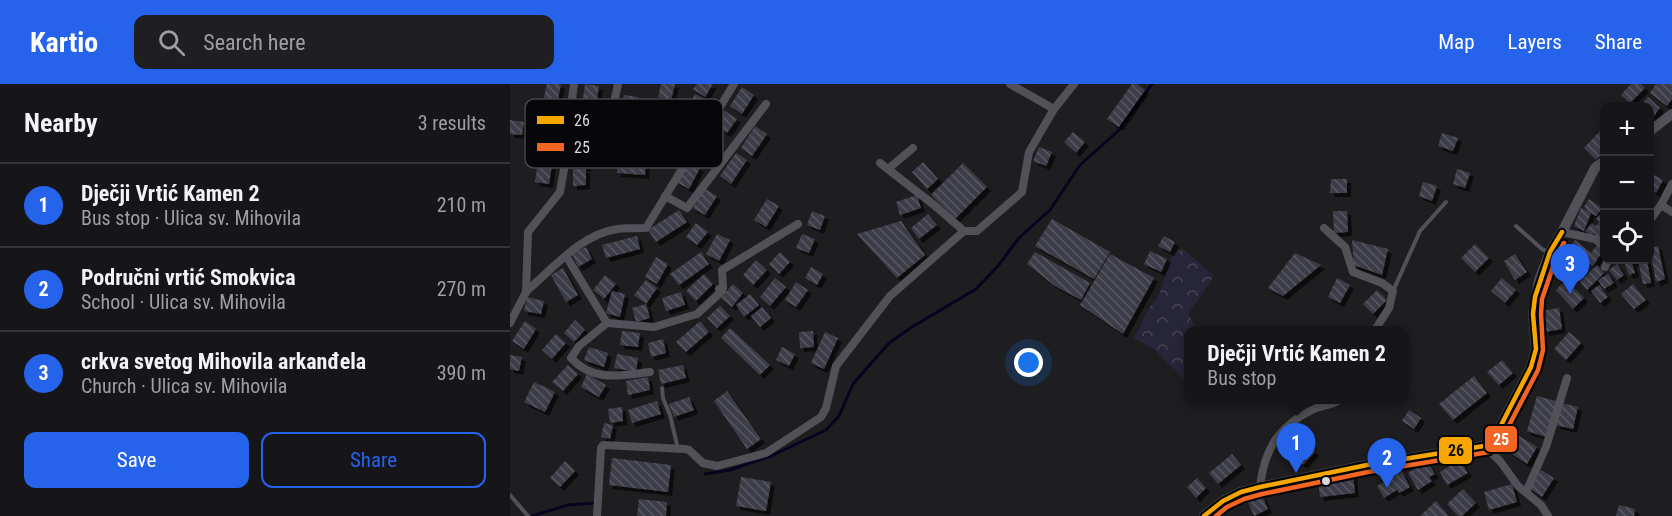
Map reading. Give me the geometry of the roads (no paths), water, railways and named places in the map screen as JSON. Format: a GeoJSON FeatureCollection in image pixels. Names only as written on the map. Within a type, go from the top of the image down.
{"type":"FeatureCollection","features":[{"type":"Feature","properties":{"kind":"street"},"geometry":{"type":"LineString","coordinates":[[572,99],[574,84]]}},
{"type":"Feature","properties":{"kind":"street"},"geometry":{"type":"LineString","coordinates":[[615,99],[618,84]]}},
{"type":"Feature","properties":{"kind":"street"},"geometry":{"type":"LineString","coordinates":[[723,102],[734,84]]}},
{"type":"Feature","properties":{"kind":"street"},"geometry":{"type":"LineString","coordinates":[[1010,84],[1054,109]]}},
{"type":"Feature","properties":{"kind":"street"},"geometry":{"type":"LineString","coordinates":[[880,163],[964,231],[977,231],[1022,192],[1029,152],[1054,109],[1074,84]]}},
{"type":"Feature","properties":{"kind":"street"},"geometry":{"type":"LineString","coordinates":[[723,161],[766,104]]}},
{"type":"Feature","properties":{"kind":"street"},"geometry":{"type":"LineString","coordinates":[[1654,129],[1670,121]]}},
{"type":"Feature","properties":{"kind":"street"},"geometry":{"type":"LineString","coordinates":[[888,169],[913,148]]}},
{"type":"Feature","properties":{"kind":"street"},"geometry":{"type":"LineString","coordinates":[[1204,516],[1223,501],[1241,492],[1260,487],[1367,465],[1484,446],[1497,433],[1531,367],[1536,349],[1534,297],[1550,252],[1595,168],[1600,164]]}},
{"type":"Feature","properties":{"kind":"street"},"geometry":{"type":"LineString","coordinates":[[526,292],[528,232],[560,192],[564,168]]}},
{"type":"Feature","properties":{"kind":"street"},"geometry":{"type":"LineString","coordinates":[[510,323],[526,292],[566,256],[588,240],[615,229],[646,228],[682,168]]}},
{"type":"Feature","properties":{"kind":"street"},"geometry":{"type":"LineString","coordinates":[[665,195],[687,208],[717,168]]}},
{"type":"Feature","properties":{"kind":"street"},"geometry":{"type":"LineString","coordinates":[[1654,215],[1672,184]]}},
{"type":"Feature","properties":{"kind":"street"},"geometry":{"type":"LineString","coordinates":[[1661,205],[1672,212]]}},
{"type":"Feature","properties":{"kind":"street"},"geometry":{"type":"LineString","coordinates":[[650,372],[613,376],[596,375],[578,365],[571,358],[579,346],[607,323],[654,327],[697,314],[722,291],[719,288],[723,288],[722,270],[798,224]]}},
{"type":"Feature","properties":{"kind":"street"},"geometry":{"type":"LineString","coordinates":[[1324,228],[1345,248],[1353,272],[1382,283],[1393,291],[1389,308],[1378,326]]}},
{"type":"Feature","properties":{"kind":"street"},"geometry":{"type":"LineString","coordinates":[[597,516],[603,445],[689,450],[703,463],[717,466],[766,453],[821,417],[826,408],[836,366],[890,296],[964,231]]}},
{"type":"Feature","properties":{"kind":"street"},"geometry":{"type":"LineString","coordinates":[[1562,232],[1595,239],[1600,242]]}},
{"type":"Feature","properties":{"kind":"street"},"geometry":{"type":"LineString","coordinates":[[566,256],[607,323]]}},
{"type":"Feature","properties":{"kind":"street"},"geometry":{"type":"LineString","coordinates":[[1526,492],[1546,447],[1567,378]]}},
{"type":"Feature","properties":{"kind":"street"},"geometry":{"type":"LineString","coordinates":[[1260,487],[1265,457],[1278,436],[1288,425],[1314,409],[1330,404]]}},
{"type":"Feature","properties":{"kind":"street"},"geometry":{"type":"LineString","coordinates":[[1484,446],[1500,461],[1518,486],[1542,505],[1548,516]]}},
{"type":"Feature","properties":{"kind":"lane"},"geometry":{"type":"LineString","coordinates":[[1393,291],[1420,231],[1446,202]]}},
{"type":"Feature","properties":{"kind":"lane"},"geometry":{"type":"LineString","coordinates":[[1516,226],[1543,250],[1550,252]]}},
{"type":"Feature","properties":{"kind":"lane"},"geometry":{"type":"LineString","coordinates":[[663,388],[663,398],[679,450]]}},
{"type":"Feature","properties":{"kind":"lane"},"geometry":{"type":"LineString","coordinates":[[510,495],[528,516]]}},
{"type":"Feature","properties":{"kind":"waterway"},"geometry":{"type":"LineString","coordinates":[[705,474],[730,470],[771,456],[826,430],[839,416],[853,384],[889,343],[976,289],[998,266],[1019,238],[1050,210],[1080,165],[1118,131],[1152,84]]}},
{"type":"Feature","properties":{"kind":"waterway"},"geometry":{"type":"LineString","coordinates":[[532,516],[568,505],[595,503]]}},
{"type":"Feature","properties":{"kind":"place","name":"crkva svetog Mihovila arkanđela"},"geometry":{"type":"Point","coordinates":[1570,294]}},
{"type":"Feature","properties":{"kind":"place","name":"Dječji Vrtić Kamen 2"},"geometry":{"type":"Point","coordinates":[1296,473]}},
{"type":"Feature","properties":{"kind":"place","name":"Područni vrtić Smokvica"},"geometry":{"type":"Point","coordinates":[1387,488]}}]}
